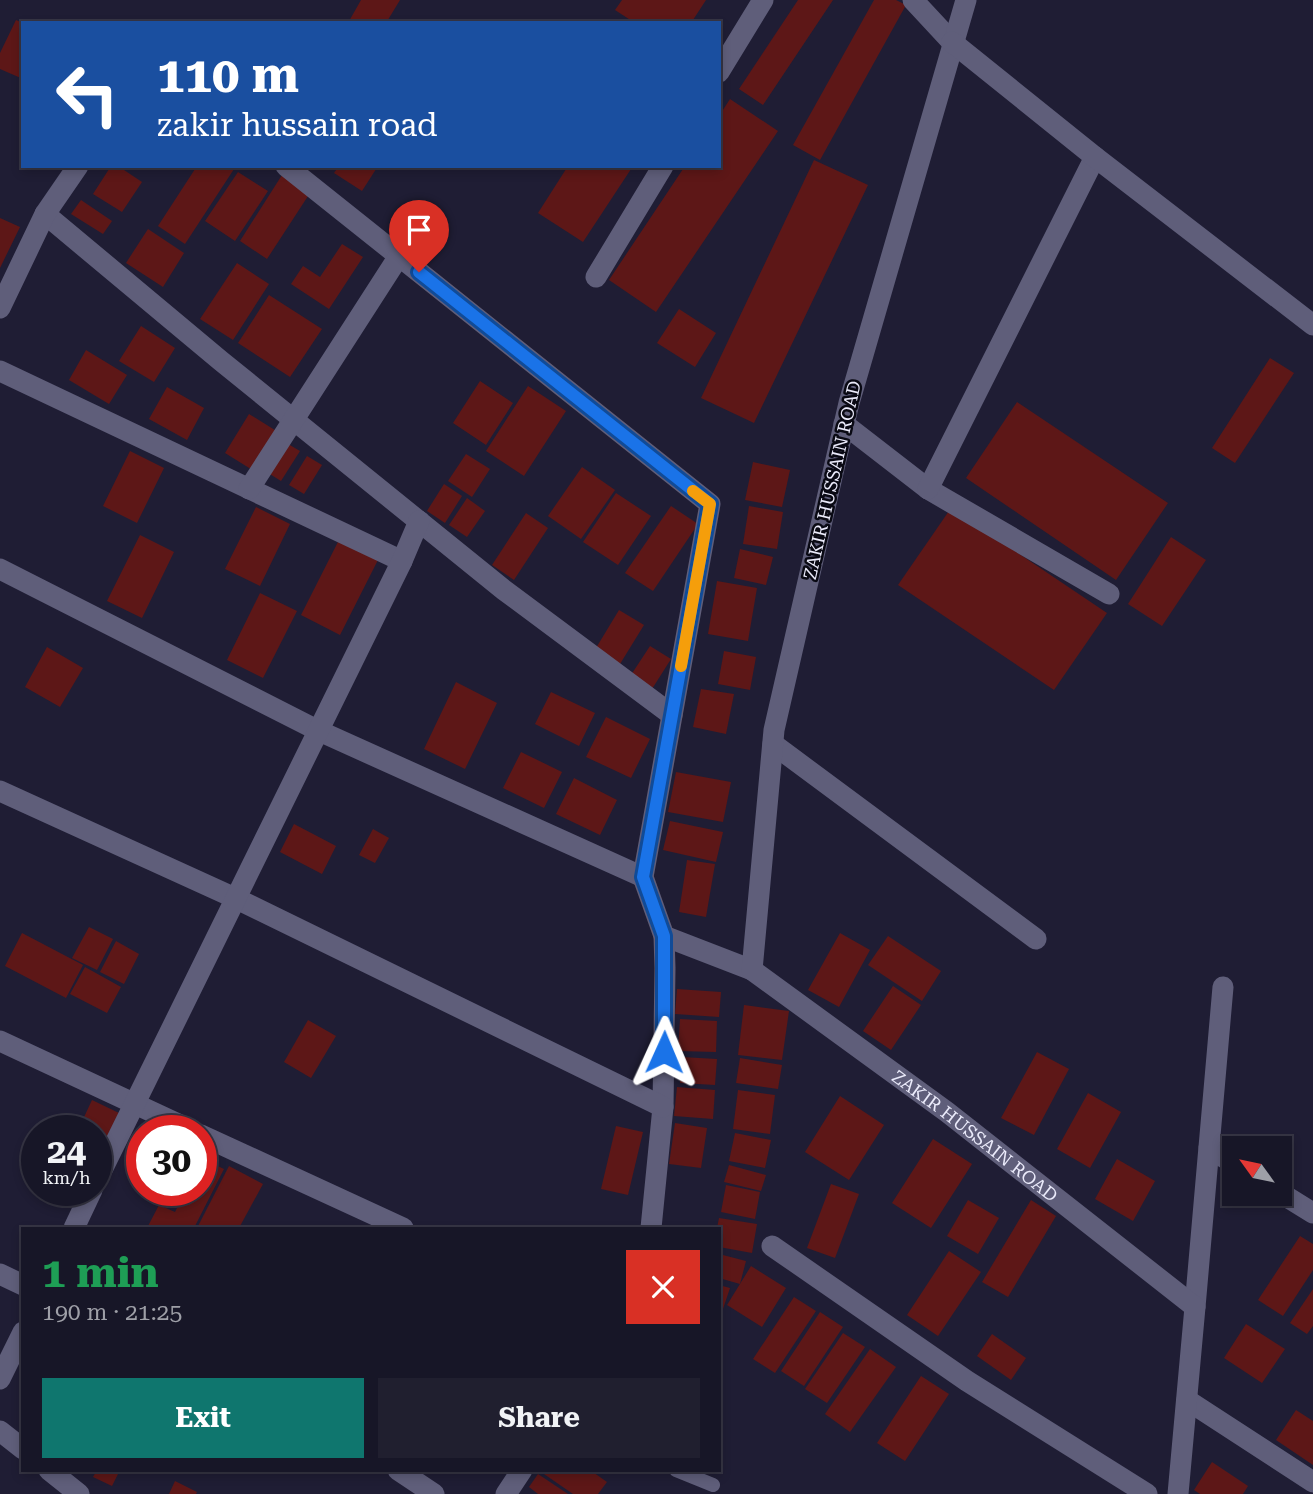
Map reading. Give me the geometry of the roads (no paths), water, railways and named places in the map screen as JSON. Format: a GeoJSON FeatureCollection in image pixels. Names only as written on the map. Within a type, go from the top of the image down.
{"type":"FeatureCollection","features":[{"type":"Feature","properties":{"kind":"street"},"geometry":{"type":"LineString","coordinates":[[721,69],[763,0]]}},
{"type":"Feature","properties":{"kind":"street"},"geometry":{"type":"LineString","coordinates":[[913,0],[952,42],[1095,158],[1313,325]]}},
{"type":"Feature","properties":{"kind":"street","name":"ZAKIR HUSSAIN ROAD"},"geometry":{"type":"LineString","coordinates":[[752,970],[774,730],[844,424],[966,0]]}},
{"type":"Feature","properties":{"kind":"street"},"geometry":{"type":"LineString","coordinates":[[928,489],[1095,158]]}},
{"type":"Feature","properties":{"kind":"street"},"geometry":{"type":"LineString","coordinates":[[0,308],[45,215],[77,168]]}},
{"type":"Feature","properties":{"kind":"street"},"geometry":{"type":"LineString","coordinates":[[289,168],[710,504],[643,877],[664,936],[663,1107],[651,1227]]}},
{"type":"Feature","properties":{"kind":"street"},"geometry":{"type":"LineString","coordinates":[[596,277],[662,168]]}},
{"type":"Feature","properties":{"kind":"street"},"geometry":{"type":"LineString","coordinates":[[45,215],[504,590],[672,715]]}},
{"type":"Feature","properties":{"kind":"street"},"geometry":{"type":"LineString","coordinates":[[249,489],[399,256]]}},
{"type":"Feature","properties":{"kind":"street"},"geometry":{"type":"LineString","coordinates":[[0,371],[402,561]]}},
{"type":"Feature","properties":{"kind":"street"},"geometry":{"type":"LineString","coordinates":[[844,424],[928,489],[1109,594]]}},
{"type":"Feature","properties":{"kind":"street"},"geometry":{"type":"LineString","coordinates":[[112,1150],[402,561],[419,521]]}},
{"type":"Feature","properties":{"kind":"street"},"geometry":{"type":"LineString","coordinates":[[0,569],[317,730],[643,877]]}},
{"type":"Feature","properties":{"kind":"street"},"geometry":{"type":"LineString","coordinates":[[773,744],[1036,939]]}},
{"type":"Feature","properties":{"kind":"street"},"geometry":{"type":"LineString","coordinates":[[0,790],[235,898],[663,1107]]}},
{"type":"Feature","properties":{"kind":"street","name":"ZAKIR HUSSAIN ROAD"},"geometry":{"type":"LineString","coordinates":[[664,936],[752,970],[947,1112],[1195,1307]]}},
{"type":"Feature","properties":{"kind":"street"},"geometry":{"type":"LineString","coordinates":[[1178,1494],[1223,987]]}},
{"type":"Feature","properties":{"kind":"street"},"geometry":{"type":"LineString","coordinates":[[0,1041],[159,1115]]}},
{"type":"Feature","properties":{"kind":"street"},"geometry":{"type":"LineString","coordinates":[[217,1142],[400,1227]]}},
{"type":"Feature","properties":{"kind":"street"},"geometry":{"type":"LineString","coordinates":[[1209,1148],[1222,1156]]}},
{"type":"Feature","properties":{"kind":"street"},"geometry":{"type":"LineString","coordinates":[[1292,1200],[1313,1213]]}},
{"type":"Feature","properties":{"kind":"street"},"geometry":{"type":"LineString","coordinates":[[74,1227],[84,1206]]}},
{"type":"Feature","properties":{"kind":"street"},"geometry":{"type":"LineString","coordinates":[[772,1246],[967,1381],[1147,1494]]}},
{"type":"Feature","properties":{"kind":"street"},"geometry":{"type":"LineString","coordinates":[[0,1274],[21,1284]]}},
{"type":"Feature","properties":{"kind":"street"},"geometry":{"type":"LineString","coordinates":[[0,1378],[21,1336]]}},
{"type":"Feature","properties":{"kind":"street"},"geometry":{"type":"LineString","coordinates":[[1186,1400],[1313,1482]]}},
{"type":"Feature","properties":{"kind":"street"},"geometry":{"type":"LineString","coordinates":[[0,1431],[21,1447]]}},
{"type":"Feature","properties":{"kind":"street"},"geometry":{"type":"LineString","coordinates":[[52,1472],[79,1494]]}},
{"type":"Feature","properties":{"kind":"street"},"geometry":{"type":"LineString","coordinates":[[401,1472],[434,1494]]}},
{"type":"Feature","properties":{"kind":"street"},"geometry":{"type":"LineString","coordinates":[[506,1494],[521,1472]]}},
{"type":"Feature","properties":{"kind":"lane"},"geometry":{"type":"LineString","coordinates":[[681,1472],[713,1485]]}}]}
